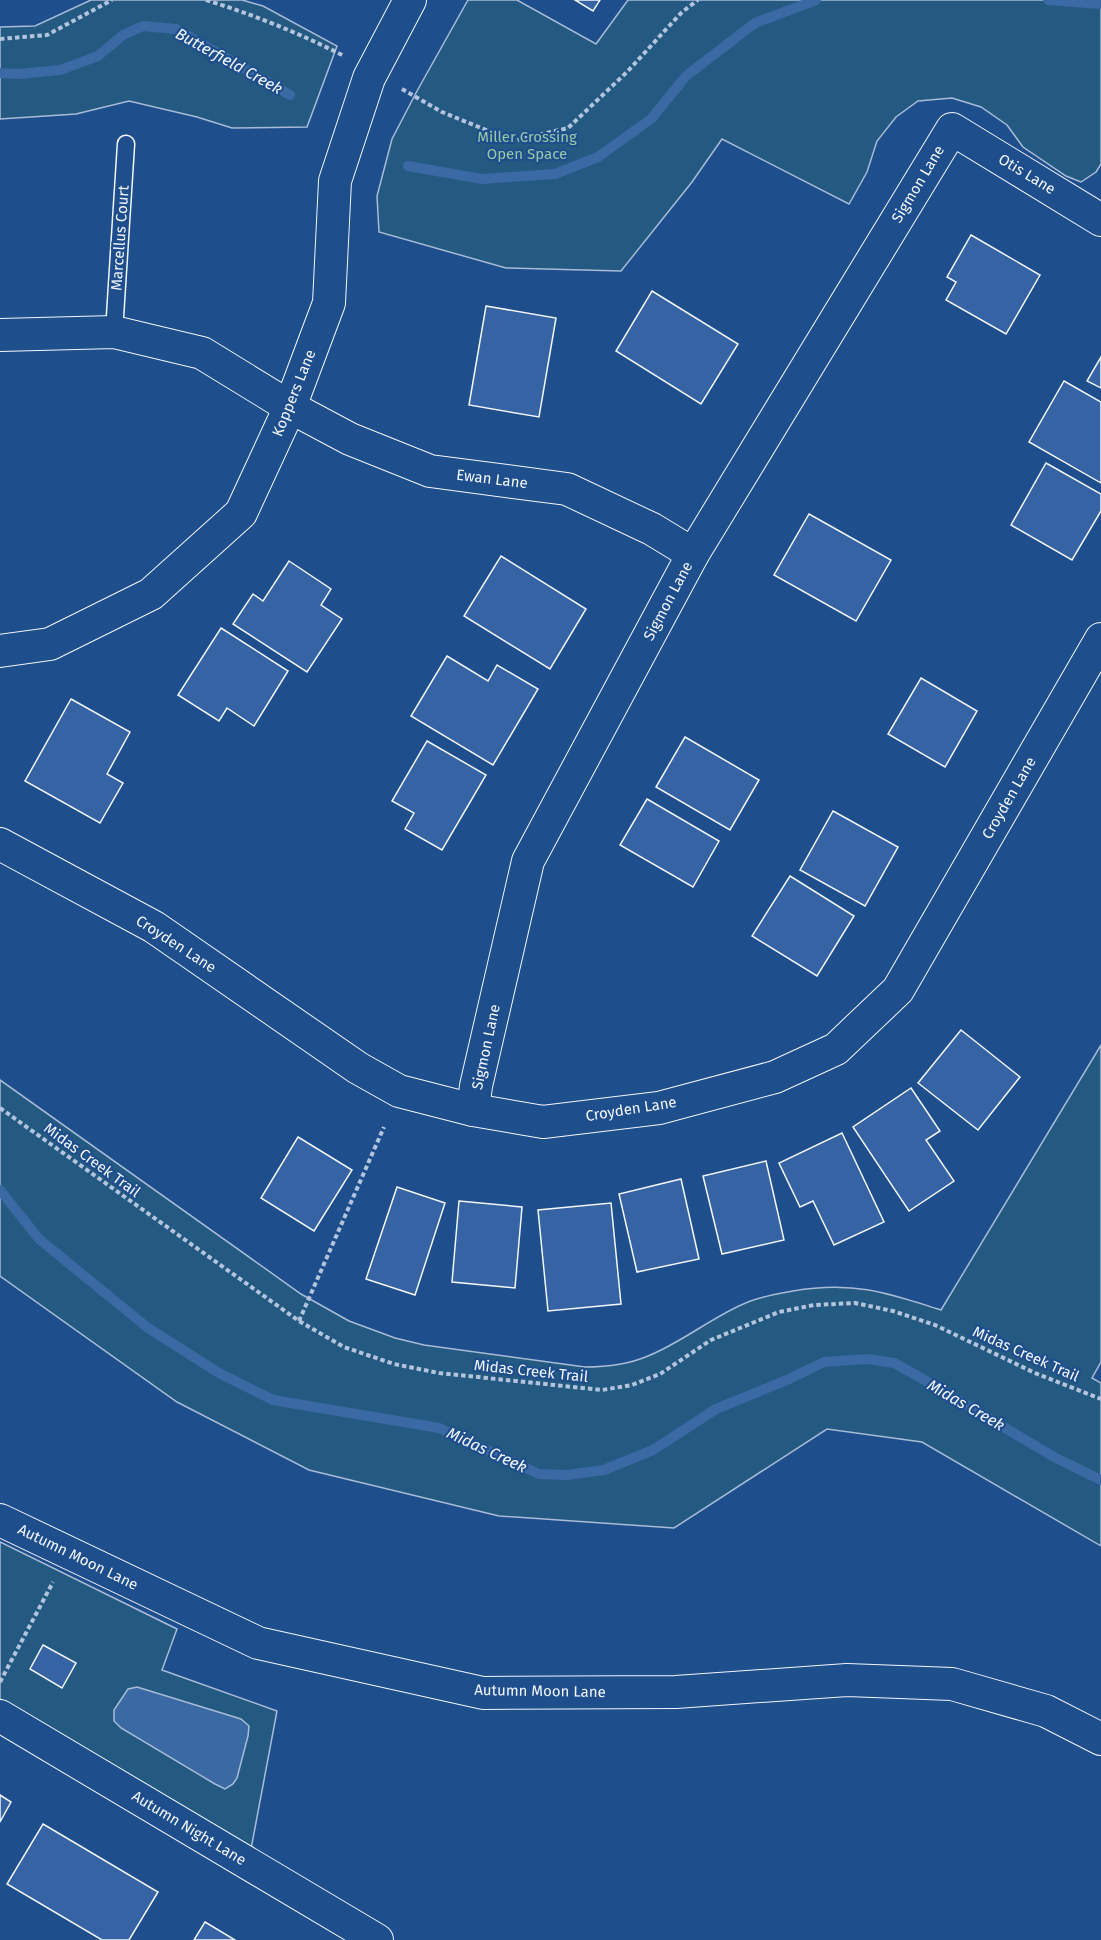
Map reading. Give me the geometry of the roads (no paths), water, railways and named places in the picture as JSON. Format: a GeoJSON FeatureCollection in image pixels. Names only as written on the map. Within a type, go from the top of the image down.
{"type":"FeatureCollection","features":[{"type":"Feature","properties":{"kind":"street","name":"Koppers Lane"},"geometry":{"type":"LineString","coordinates":[[0,651],[50,644],[151,594],[242,513],[290,407],[329,303],[335,181],[369,78],[410,0]]}},
{"type":"Feature","properties":{"kind":"street","name":"Otis Lane"},"geometry":{"type":"LineString","coordinates":[[952,129],[1101,220]]}},
{"type":"Feature","properties":{"kind":"street","name":"Sigmon Lane"},"geometry":{"type":"LineString","coordinates":[[473,1110],[476,1086],[528,861],[693,554],[952,129]]}},
{"type":"Feature","properties":{"kind":"street","name":"Ewan Lane"},"geometry":{"type":"LineString","coordinates":[[0,335],[114,332],[202,353],[290,407],[350,439],[430,471],[567,489],[652,529],[693,554]]}},
{"type":"Feature","properties":{"kind":"street","name":"Croyden Lane"},"geometry":{"type":"LineString","coordinates":[[0,844],[154,927],[358,1068],[399,1091],[473,1110],[543,1122],[659,1108],[775,1077],[836,1049],[898,990],[1101,639]]}},
{"type":"Feature","properties":{"kind":"street","name":"Autumn Moon Lane"},"geometry":{"type":"LineString","coordinates":[[0,1520],[258,1643],[483,1693],[676,1692],[847,1680],[952,1684],[1046,1711],[1101,1739]]}},
{"type":"Feature","properties":{"kind":"street","name":"Autumn Night Lane"},"geometry":{"type":"LineString","coordinates":[[0,1716],[377,1940]]}},
{"type":"Feature","properties":{"kind":"lane","name":"Marcellus Court"},"geometry":{"type":"LineString","coordinates":[[114,332],[126,144]]}},
{"type":"Feature","properties":{"kind":"waterway","name":"Butterfield Creek"},"geometry":{"type":"LineString","coordinates":[[408,166],[482,179],[555,174],[598,157],[651,119],[686,76],[755,23],[816,0]]}},
{"type":"Feature","properties":{"kind":"waterway","name":"Butterfield Creek"},"geometry":{"type":"LineString","coordinates":[[1048,0],[1101,4]]}},
{"type":"Feature","properties":{"kind":"waterway","name":"Butterfield Creek"},"geometry":{"type":"LineString","coordinates":[[0,73],[18,74],[60,70],[98,56],[123,35],[143,26],[176,29],[290,95]]}},
{"type":"Feature","properties":{"kind":"waterway","name":"Midas Creek"},"geometry":{"type":"LineString","coordinates":[[0,1190],[39,1239],[148,1328],[219,1373],[273,1400],[439,1428],[539,1474],[567,1475],[604,1470],[653,1450],[716,1409],[824,1362],[868,1359],[894,1363],[1054,1457],[1101,1480]]}},
{"type":"Feature","properties":{"kind":"park label","name":"Miller Crossing Open Space"},"geometry":{"type":"Point","coordinates":[527,146]}}]}
